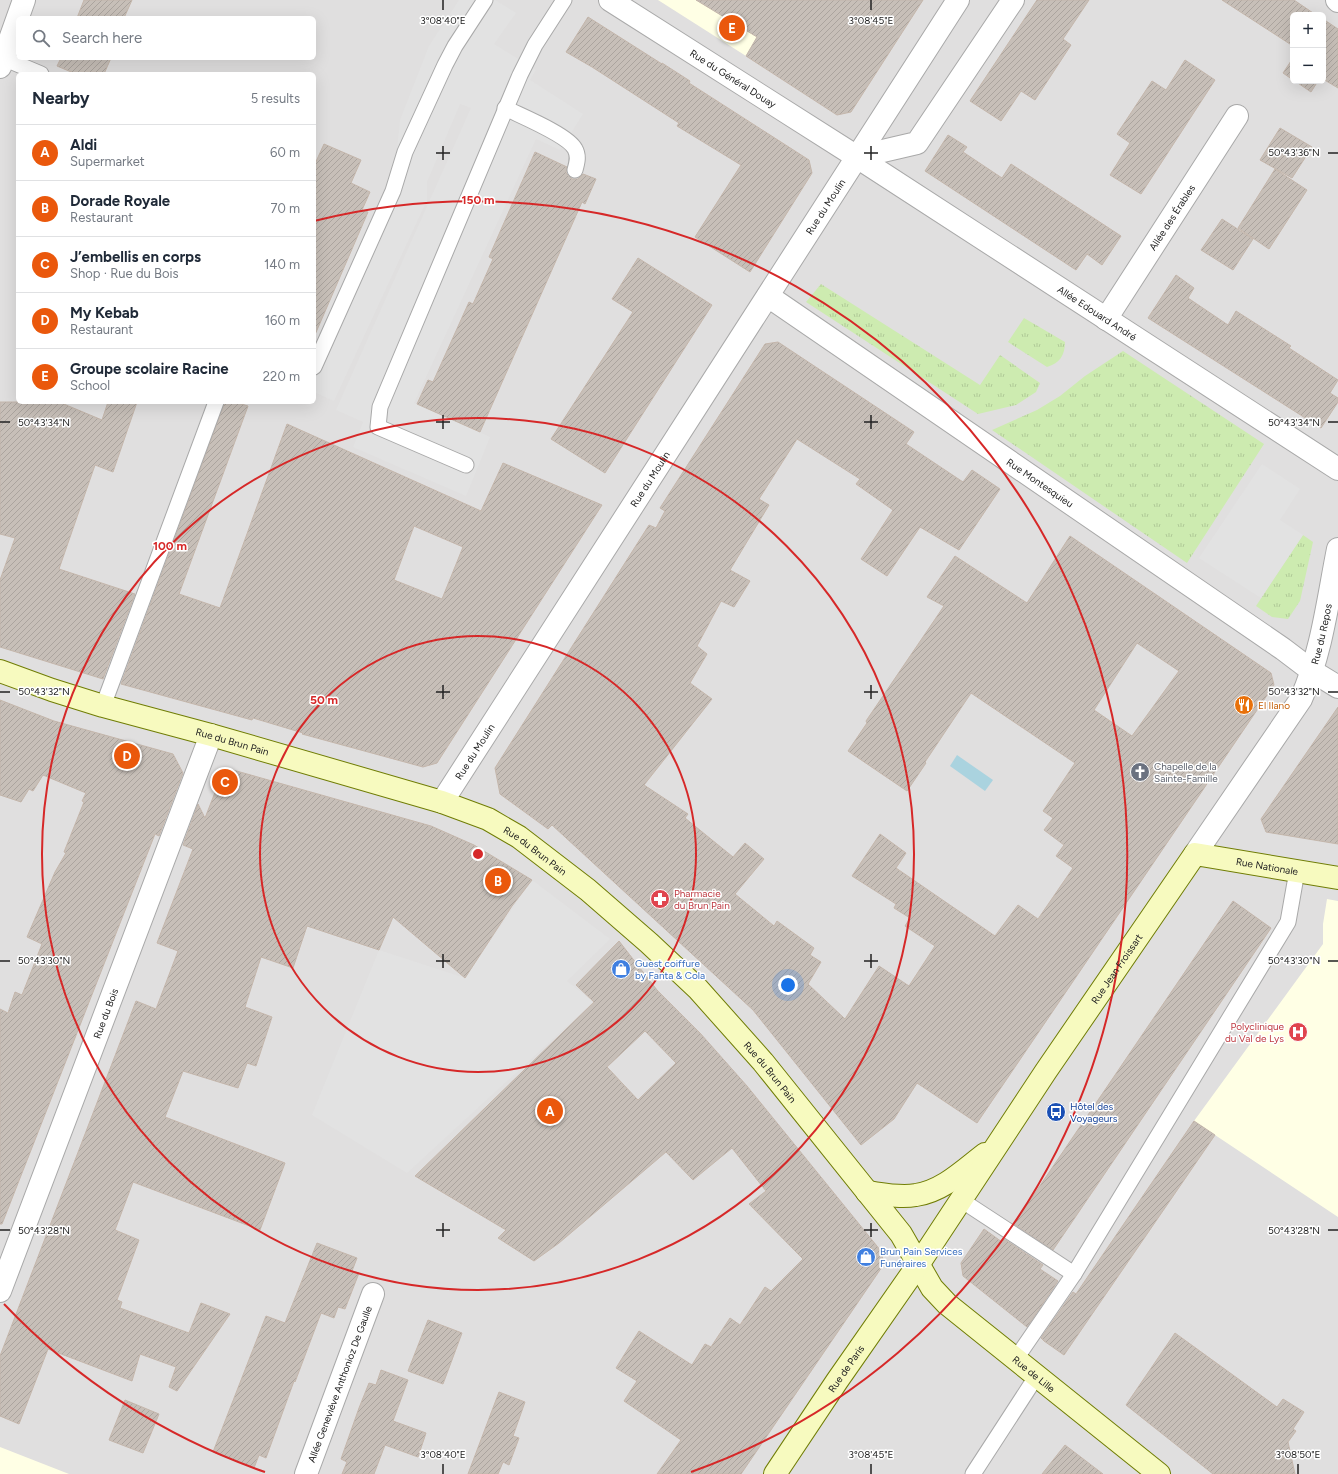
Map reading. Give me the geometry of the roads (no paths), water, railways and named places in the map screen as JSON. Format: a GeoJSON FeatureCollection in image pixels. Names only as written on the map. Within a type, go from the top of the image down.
{"type":"FeatureCollection","features":[{"type":"Feature","properties":{"kind":"main road","name":"Rue du Brun Pain"},"geometry":{"type":"LineString","coordinates":[[0,671],[52,690],[103,706],[211,735],[442,802],[488,819],[519,837],[578,882],[649,943],[698,989],[743,1038],[901,1234],[918,1265]]}},
{"type":"Feature","properties":{"kind":"main road","name":"Rue Nationale"},"geometry":{"type":"LineString","coordinates":[[1195,854],[1338,878]]}},
{"type":"Feature","properties":{"kind":"main road","name":"Rue Jean Froissart"},"geometry":{"type":"LineString","coordinates":[[918,1265],[1054,1058],[1195,854]]}},
{"type":"Feature","properties":{"kind":"main road"},"geometry":{"type":"LineString","coordinates":[[867,1192],[901,1196],[916,1195],[932,1191],[950,1181],[998,1144]]}},
{"type":"Feature","properties":{"kind":"main road","name":"Rue de Lille"},"geometry":{"type":"LineString","coordinates":[[918,1265],[932,1288],[947,1304],[1036,1377],[1159,1474]]}},
{"type":"Feature","properties":{"kind":"main road","name":"Rue de Paris"},"geometry":{"type":"LineString","coordinates":[[775,1474],[837,1381],[918,1265]]}},
{"type":"Feature","properties":{"kind":"street"},"geometry":{"type":"LineString","coordinates":[[18,16],[24,0]]}},
{"type":"Feature","properties":{"kind":"street","name":"Rue du Général Douay"},"geometry":{"type":"LineString","coordinates":[[610,0],[857,157]]}},
{"type":"Feature","properties":{"kind":"street","name":"Rue du Moulin"},"geometry":{"type":"LineString","coordinates":[[442,802],[958,0]]}},
{"type":"Feature","properties":{"kind":"street"},"geometry":{"type":"LineString","coordinates":[[857,157],[917,143],[1013,0]]}},
{"type":"Feature","properties":{"kind":"street"},"geometry":{"type":"LineString","coordinates":[[2,62],[16,23]]}},
{"type":"Feature","properties":{"kind":"street","name":"Allée des Érables"},"geometry":{"type":"LineString","coordinates":[[1106,319],[1237,116]]}},
{"type":"Feature","properties":{"kind":"street","name":"Allée Edouard André"},"geometry":{"type":"LineString","coordinates":[[857,157],[1338,469]]}},
{"type":"Feature","properties":{"kind":"street","name":"Rue Montesquieu"},"geometry":{"type":"LineString","coordinates":[[768,296],[1312,671],[1338,687]]}},
{"type":"Feature","properties":{"kind":"street","name":"Rue du Repos"},"geometry":{"type":"LineString","coordinates":[[1312,671],[1321,637],[1338,549]]}},
{"type":"Feature","properties":{"kind":"street","name":"Rue Jean Froissart"},"geometry":{"type":"LineString","coordinates":[[1195,854],[1301,699],[1312,671]]}},
{"type":"Feature","properties":{"kind":"street","name":"Rue du Bois"},"geometry":{"type":"LineString","coordinates":[[0,1291],[211,735]]}},
{"type":"Feature","properties":{"kind":"street","name":"Allée Geneviève Anthonioz De Gaulle"},"geometry":{"type":"LineString","coordinates":[[306,1474],[373,1294]]}},
{"type":"Feature","properties":{"kind":"lane"},"geometry":{"type":"LineString","coordinates":[[316,363],[393,191],[405,152],[444,65],[485,0]]}},
{"type":"Feature","properties":{"kind":"lane"},"geometry":{"type":"LineString","coordinates":[[466,465],[378,427],[380,407],[505,108],[530,55],[564,0]]}},
{"type":"Feature","properties":{"kind":"lane"},"geometry":{"type":"LineString","coordinates":[[2,62],[34,72]]}},
{"type":"Feature","properties":{"kind":"lane"},"geometry":{"type":"LineString","coordinates":[[505,108],[561,136],[571,143],[577,153],[575,170]]}},
{"type":"Feature","properties":{"kind":"lane"},"geometry":{"type":"LineString","coordinates":[[103,706],[215,404]]}},
{"type":"Feature","properties":{"kind":"lane"},"geometry":{"type":"LineString","coordinates":[[1015,1360],[1074,1274],[1288,922],[1297,871]]}},
{"type":"Feature","properties":{"kind":"lane"},"geometry":{"type":"LineString","coordinates":[[961,1200],[1074,1274]]}},
{"type":"Feature","properties":{"kind":"lane"},"geometry":{"type":"LineString","coordinates":[[973,1474],[1036,1377]]}},
{"type":"Feature","properties":{"kind":"water"},"geometry":{"type":"Polygon","coordinates":[[[957,755],[993,780],[985,791],[950,766],[957,755]]]}},
{"type":"Feature","properties":{"kind":"place","name":"Groupe scolaire Racine"},"geometry":{"type":"Point","coordinates":[732,28]}},
{"type":"Feature","properties":{"kind":"place","name":"El Ilano"},"geometry":{"type":"Point","coordinates":[1244,705]}},
{"type":"Feature","properties":{"kind":"place","name":"My Kebab"},"geometry":{"type":"Point","coordinates":[127,756]}},
{"type":"Feature","properties":{"kind":"place","name":"Chapelle de la Sainte-Famille"},"geometry":{"type":"Point","coordinates":[1140,772]}},
{"type":"Feature","properties":{"kind":"place","name":"J’embellis en corps"},"geometry":{"type":"Point","coordinates":[225,782]}},
{"type":"Feature","properties":{"kind":"place","name":"Dorade Royale"},"geometry":{"type":"Point","coordinates":[498,881]}},
{"type":"Feature","properties":{"kind":"place","name":"Pharmacie du Brun Pain"},"geometry":{"type":"Point","coordinates":[660,899]}},
{"type":"Feature","properties":{"kind":"place","name":"Guest coiffure by Fanta & Cola"},"geometry":{"type":"Point","coordinates":[621,969]}},
{"type":"Feature","properties":{"kind":"place","name":"Polyclinique du Val de Lys"},"geometry":{"type":"Point","coordinates":[1298,1032]}},
{"type":"Feature","properties":{"kind":"place","name":"Aldi"},"geometry":{"type":"Point","coordinates":[550,1111]}},
{"type":"Feature","properties":{"kind":"place","name":"Hôtel des Voyageurs"},"geometry":{"type":"Point","coordinates":[1056,1112]}},
{"type":"Feature","properties":{"kind":"place","name":"Brun Pain Services Funéraires"},"geometry":{"type":"Point","coordinates":[866,1257]}}]}
